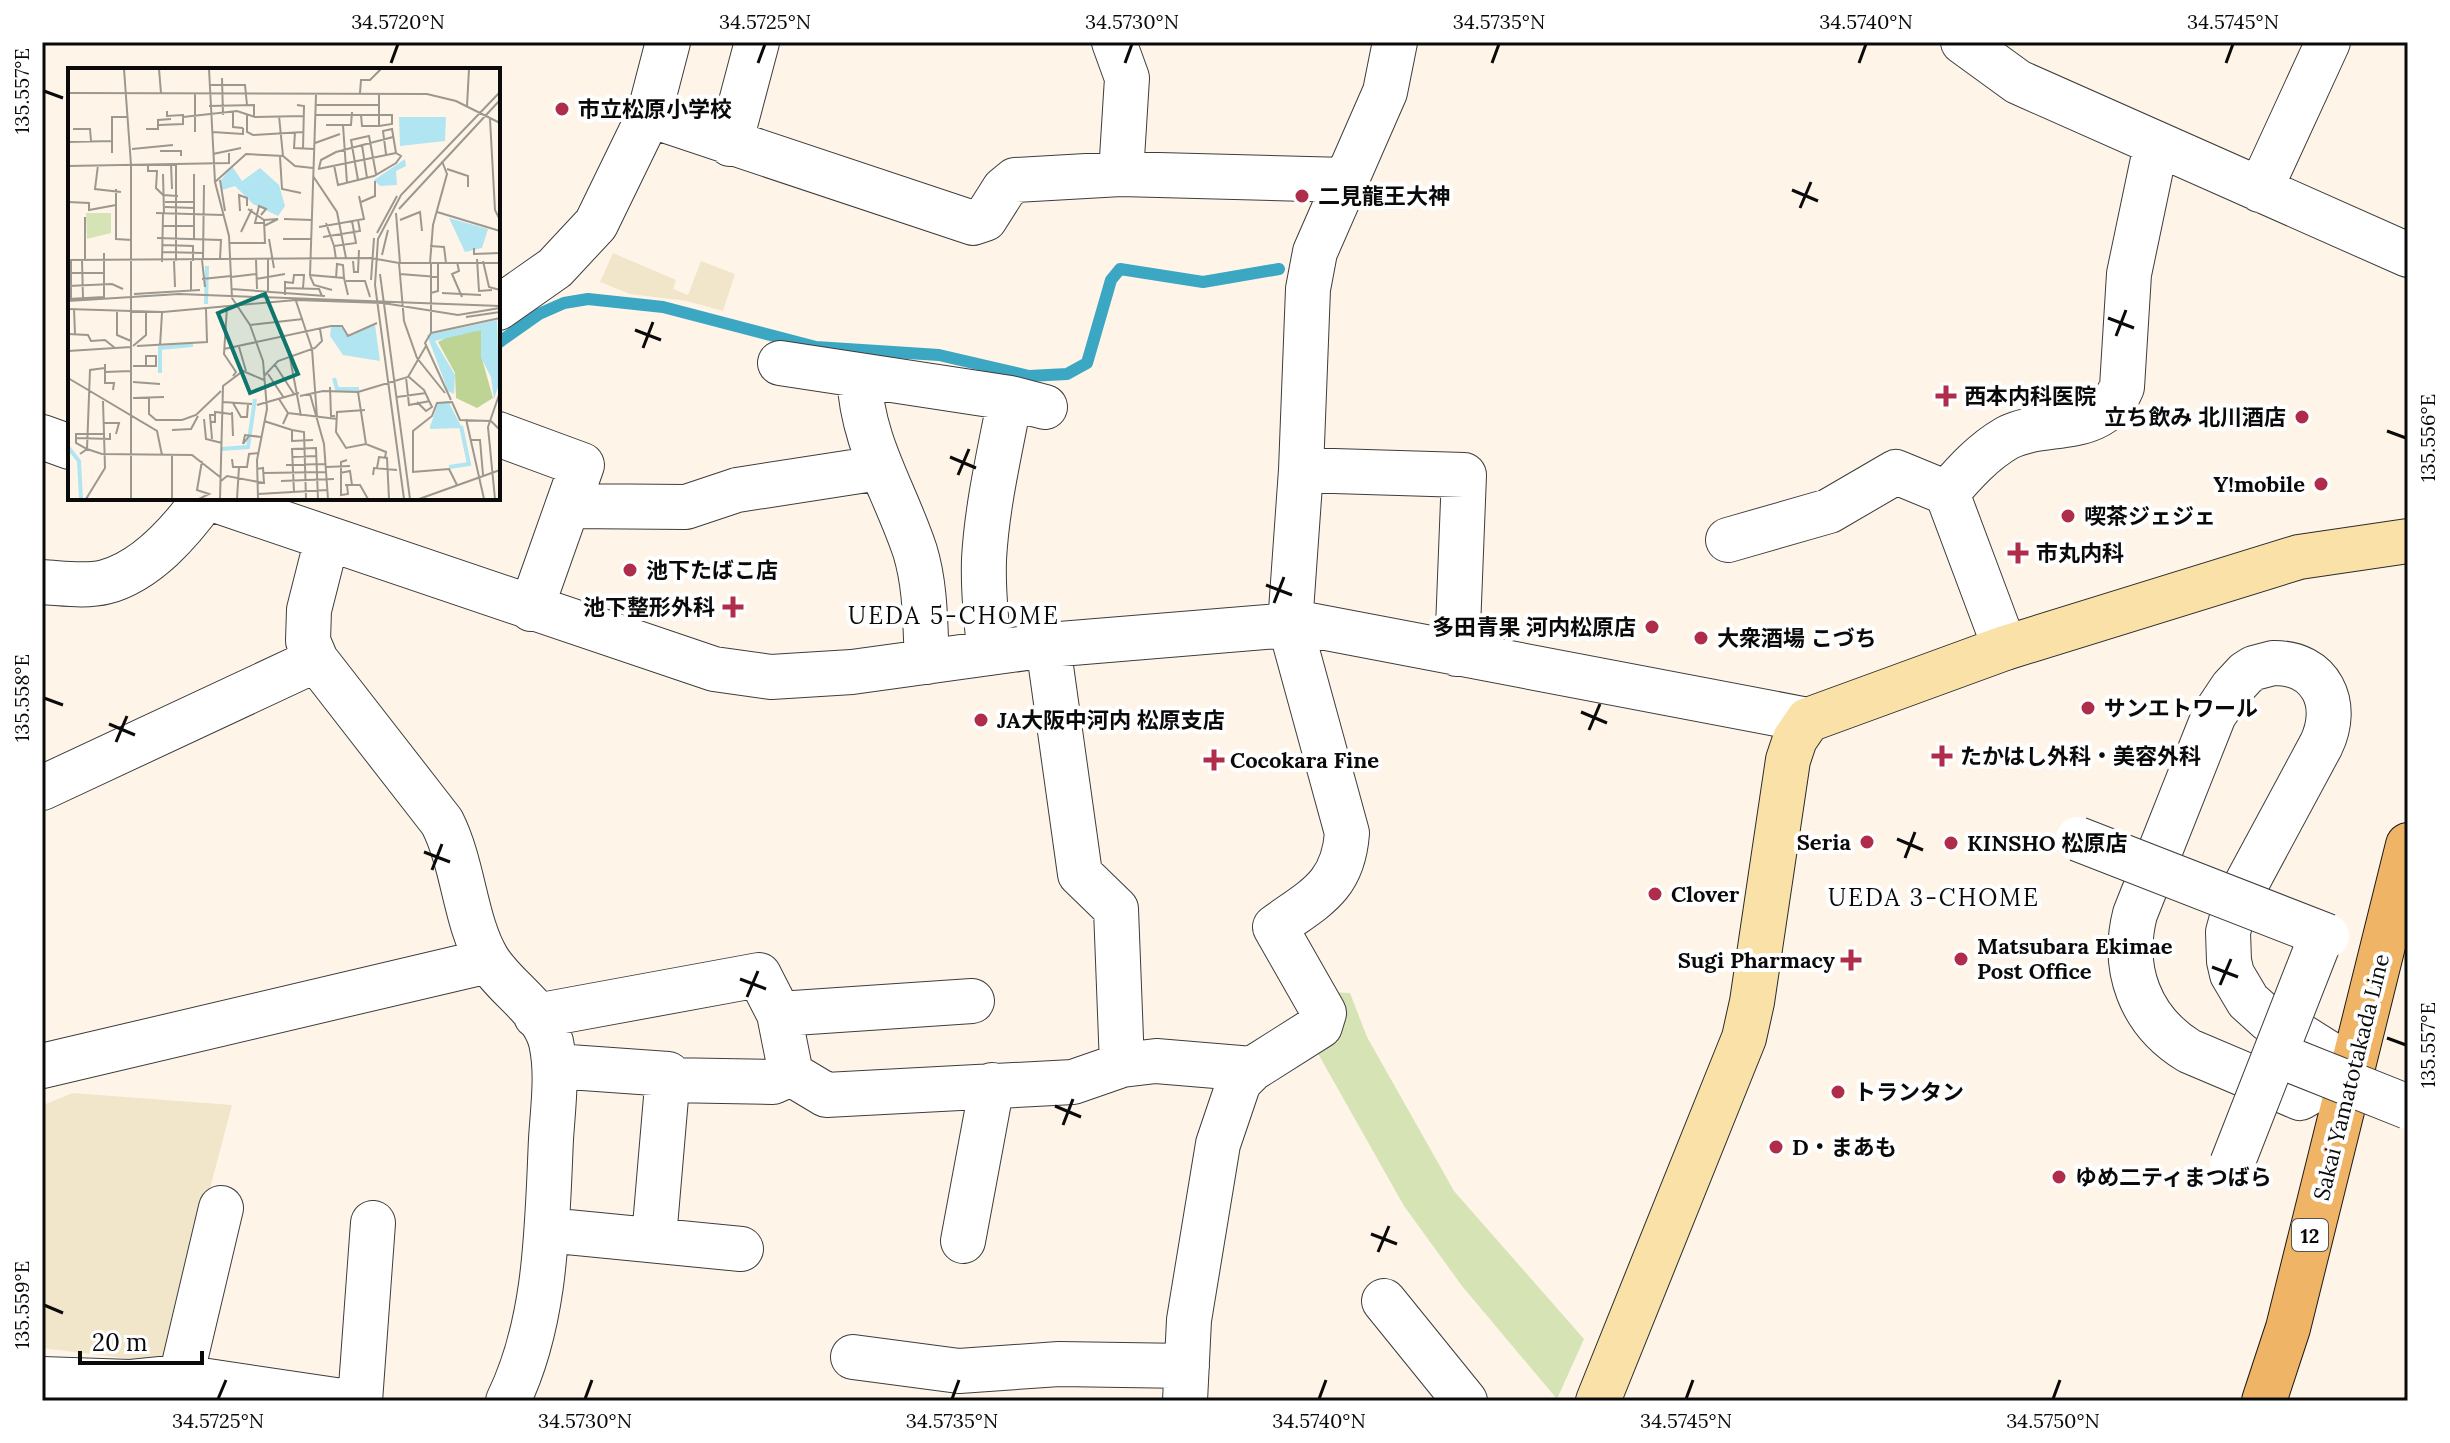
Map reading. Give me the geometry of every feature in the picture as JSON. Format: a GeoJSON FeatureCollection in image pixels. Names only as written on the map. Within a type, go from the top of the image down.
{"type":"FeatureCollection","features":[{"type":"Feature","properties":{"kind":"main road","name":"Sakai Yamatotakada Line"},"geometry":{"type":"LineString","coordinates":[[2264,1401],[2288,1328],[2408,845]]}},
{"type":"Feature","properties":{"kind":"street"},"geometry":{"type":"LineString","coordinates":[[500,307],[555,268],[596,224],[649,115],[668,42]]}},
{"type":"Feature","properties":{"kind":"street"},"geometry":{"type":"LineString","coordinates":[[730,144],[757,42]]}},
{"type":"Feature","properties":{"kind":"street"},"geometry":{"type":"LineString","coordinates":[[1114,42],[1127,78],[1121,174]]}},
{"type":"Feature","properties":{"kind":"street"},"geometry":{"type":"LineString","coordinates":[[853,1357],[959,1371],[1059,1364],[1186,1383],[1189,1320],[1218,1144],[1239,1082],[1252,1069],[1320,1026],[1324,1013],[1275,927],[1328,887],[1339,871],[1345,852],[1344,823],[1290,625],[1301,470],[1308,289],[1315,252],[1385,92],[1395,42]]}},
{"type":"Feature","properties":{"kind":"street"},"geometry":{"type":"LineString","coordinates":[[1963,42],[2018,82],[2408,255]]}},
{"type":"Feature","properties":{"kind":"street"},"geometry":{"type":"LineString","coordinates":[[2260,190],[2328,42]]}},
{"type":"Feature","properties":{"kind":"street"},"geometry":{"type":"LineString","coordinates":[[649,115],[973,223],[985,219],[1004,189],[1015,180],[1121,174],[1346,180]]}},
{"type":"Feature","properties":{"kind":"street"},"geometry":{"type":"LineString","coordinates":[[1947,493],[1971,464],[2009,437],[2095,418],[2117,399],[2122,387],[2129,274],[2156,145]]}},
{"type":"Feature","properties":{"kind":"street"},"geometry":{"type":"LineString","coordinates":[[780,363],[1027,402],[992,492],[984,558],[984,604],[990,653]]}},
{"type":"Feature","properties":{"kind":"street"},"geometry":{"type":"LineString","coordinates":[[859,375],[868,437],[903,519],[922,578],[927,662]]}},
{"type":"Feature","properties":{"kind":"street"},"geometry":{"type":"LineString","coordinates":[[500,435],[582,465],[531,609]]}},
{"type":"Feature","properties":{"kind":"street"},"geometry":{"type":"LineString","coordinates":[[42,437],[68,446]]}},
{"type":"Feature","properties":{"kind":"street"},"geometry":{"type":"LineString","coordinates":[[569,506],[686,507],[737,490],[879,468]]}},
{"type":"Feature","properties":{"kind":"street"},"geometry":{"type":"LineString","coordinates":[[1301,470],[1464,475],[1457,654]]}},
{"type":"Feature","properties":{"kind":"street"},"geometry":{"type":"LineString","coordinates":[[1728,540],[1829,511],[1896,472],[1947,493],[2005,648]]}},
{"type":"Feature","properties":{"kind":"street"},"geometry":{"type":"LineString","coordinates":[[42,582],[103,583],[115,579],[159,550],[214,500]]}},
{"type":"Feature","properties":{"kind":"street"},"geometry":{"type":"LineString","coordinates":[[218,500],[714,669],[771,677],[852,672],[1048,645],[1310,625],[1808,720],[2005,648],[2299,557],[2408,541]]}},
{"type":"Feature","properties":{"kind":"street"},"geometry":{"type":"LineString","coordinates":[[327,539],[309,610],[308,641],[316,660],[442,822],[454,845],[488,961],[536,1016],[550,1038],[555,1066],[547,1230],[532,1339],[508,1401]]}},
{"type":"Feature","properties":{"kind":"street"},"geometry":{"type":"LineString","coordinates":[[1048,645],[1080,874],[1116,909],[1122,1065]]}},
{"type":"Feature","properties":{"kind":"street"},"geometry":{"type":"LineString","coordinates":[[42,788],[316,660]]}},
{"type":"Feature","properties":{"kind":"street"},"geometry":{"type":"LineString","coordinates":[[2273,663],[2294,665],[2319,683],[2328,703],[2329,725],[2236,903],[2228,932],[2229,961],[2239,988],[2257,1011],[2352,1068],[2300,1098],[2217,1063],[2181,1046],[2160,1028],[2143,1005],[2132,975],[2129,944],[2135,914],[2208,727],[2238,680],[2254,668],[2273,663]]}},
{"type":"Feature","properties":{"kind":"street"},"geometry":{"type":"LineString","coordinates":[[1598,1401],[1744,1038],[1788,760],[1795,739],[1808,720]]}},
{"type":"Feature","properties":{"kind":"street"},"geometry":{"type":"LineString","coordinates":[[2078,839],[2326,930],[2232,1164]]}},
{"type":"Feature","properties":{"kind":"street"},"geometry":{"type":"LineString","coordinates":[[42,1066],[488,961]]}},
{"type":"Feature","properties":{"kind":"street"},"geometry":{"type":"LineString","coordinates":[[536,1016],[759,975],[779,1014],[791,1074],[826,1095],[1073,1082],[1122,1065],[1156,1061],[1252,1069]]}},
{"type":"Feature","properties":{"kind":"street"},"geometry":{"type":"LineString","coordinates":[[779,1014],[972,1001]]}},
{"type":"Feature","properties":{"kind":"street"},"geometry":{"type":"LineString","coordinates":[[2275,1054],[2408,1107]]}},
{"type":"Feature","properties":{"kind":"street"},"geometry":{"type":"LineString","coordinates":[[555,1066],[668,1074],[654,1238]]}},
{"type":"Feature","properties":{"kind":"street"},"geometry":{"type":"LineString","coordinates":[[667,1080],[773,1082],[791,1074]]}},
{"type":"Feature","properties":{"kind":"street"},"geometry":{"type":"LineString","coordinates":[[963,1241],[992,1085]]}},
{"type":"Feature","properties":{"kind":"street"},"geometry":{"type":"LineString","coordinates":[[181,1377],[221,1208]]}},
{"type":"Feature","properties":{"kind":"street"},"geometry":{"type":"LineString","coordinates":[[360,1401],[373,1223]]}},
{"type":"Feature","properties":{"kind":"street"},"geometry":{"type":"LineString","coordinates":[[547,1230],[654,1238],[741,1249]]}},
{"type":"Feature","properties":{"kind":"street"},"geometry":{"type":"LineString","coordinates":[[1384,1301],[1465,1401]]}},
{"type":"Feature","properties":{"kind":"street"},"geometry":{"type":"LineString","coordinates":[[42,1379],[131,1382],[181,1377],[342,1401]]}},
{"type":"Feature","properties":{"kind":"shaded area"},"geometry":{"type":"Polygon","coordinates":[[[613,253],[676,280],[673,289],[688,295],[701,261],[735,274],[723,311],[687,301],[630,294],[600,282],[613,253]]]}},
{"type":"Feature","properties":{"kind":"shaded area"},"geometry":{"type":"Polygon","coordinates":[[[73,1093],[232,1105],[164,1363],[42,1348],[42,1111],[43,1105],[73,1093]]]}},
{"type":"Feature","properties":{"kind":"green space"},"geometry":{"type":"Polygon","coordinates":[[[1326,992],[1350,993],[1367,1037],[1454,1191],[1584,1339],[1557,1399],[1462,1286],[1404,1206],[1312,1043],[1326,992]]]}},
{"type":"Feature","properties":{"kind":"waterway"},"geometry":{"type":"LineString","coordinates":[[500,342],[539,314],[564,303],[588,299],[663,307],[816,347],[939,355],[1029,376],[1067,374],[1087,363],[1111,280],[1120,269],[1203,282],[1279,269]]}},
{"type":"Feature","properties":{"kind":"railway"},"geometry":{"type":"LineString","coordinates":[[2406,1401],[2408,1397]]}},
{"type":"Feature","properties":{"kind":"place","name":"市立松原小学校"},"geometry":{"type":"Point","coordinates":[562,109]}},
{"type":"Feature","properties":{"kind":"place","name":"二見龍王大神"},"geometry":{"type":"Point","coordinates":[1302,196]}},
{"type":"Feature","properties":{"kind":"place","name":"西本内科医院"},"geometry":{"type":"Point","coordinates":[1946,396]}},
{"type":"Feature","properties":{"kind":"place","name":"立ち飲み 北川酒店"},"geometry":{"type":"Point","coordinates":[2302,417]}},
{"type":"Feature","properties":{"kind":"place","name":"Y!mobile"},"geometry":{"type":"Point","coordinates":[2321,484]}},
{"type":"Feature","properties":{"kind":"place","name":"喫茶ジェジェ"},"geometry":{"type":"Point","coordinates":[2068,516]}},
{"type":"Feature","properties":{"kind":"place","name":"市丸内科"},"geometry":{"type":"Point","coordinates":[2018,553]}},
{"type":"Feature","properties":{"kind":"place","name":"池下たばこ店"},"geometry":{"type":"Point","coordinates":[630,570]}},
{"type":"Feature","properties":{"kind":"place","name":"池下整形外科"},"geometry":{"type":"Point","coordinates":[733,607]}},
{"type":"Feature","properties":{"kind":"place","name":"多田青果 河内松原店"},"geometry":{"type":"Point","coordinates":[1652,627]}},
{"type":"Feature","properties":{"kind":"place","name":"大衆酒場 こづち"},"geometry":{"type":"Point","coordinates":[1701,638]}},
{"type":"Feature","properties":{"kind":"place","name":"サンエトワール"},"geometry":{"type":"Point","coordinates":[2088,708]}},
{"type":"Feature","properties":{"kind":"place","name":"JA大阪中河内 松原支店"},"geometry":{"type":"Point","coordinates":[981,720]}},
{"type":"Feature","properties":{"kind":"place","name":"たかはし外科・美容外科"},"geometry":{"type":"Point","coordinates":[1942,756]}},
{"type":"Feature","properties":{"kind":"place","name":"Cocokara Fine"},"geometry":{"type":"Point","coordinates":[1214,760]}},
{"type":"Feature","properties":{"kind":"place","name":"Seria"},"geometry":{"type":"Point","coordinates":[1867,842]}},
{"type":"Feature","properties":{"kind":"place","name":"KINSHO 松原店"},"geometry":{"type":"Point","coordinates":[1951,843]}},
{"type":"Feature","properties":{"kind":"place","name":"Clover"},"geometry":{"type":"Point","coordinates":[1655,894]}},
{"type":"Feature","properties":{"kind":"place","name":"Matsubara Ekimae Post Office"},"geometry":{"type":"Point","coordinates":[1961,959]}},
{"type":"Feature","properties":{"kind":"place","name":"Sugi Pharmacy"},"geometry":{"type":"Point","coordinates":[1851,960]}},
{"type":"Feature","properties":{"kind":"place","name":"トランタン"},"geometry":{"type":"Point","coordinates":[1838,1092]}},
{"type":"Feature","properties":{"kind":"place","name":"D・まあも"},"geometry":{"type":"Point","coordinates":[1776,1147]}},
{"type":"Feature","properties":{"kind":"place","name":"ゆめ二ティまつばら"},"geometry":{"type":"Point","coordinates":[2059,1177]}},
{"type":"Feature","properties":{"kind":"district","name":"UEDA 5-CHOME"},"geometry":{"type":"Point","coordinates":[954,615]}},
{"type":"Feature","properties":{"kind":"district","name":"UEDA 3-CHOME"},"geometry":{"type":"Point","coordinates":[1934,897]}}]}
